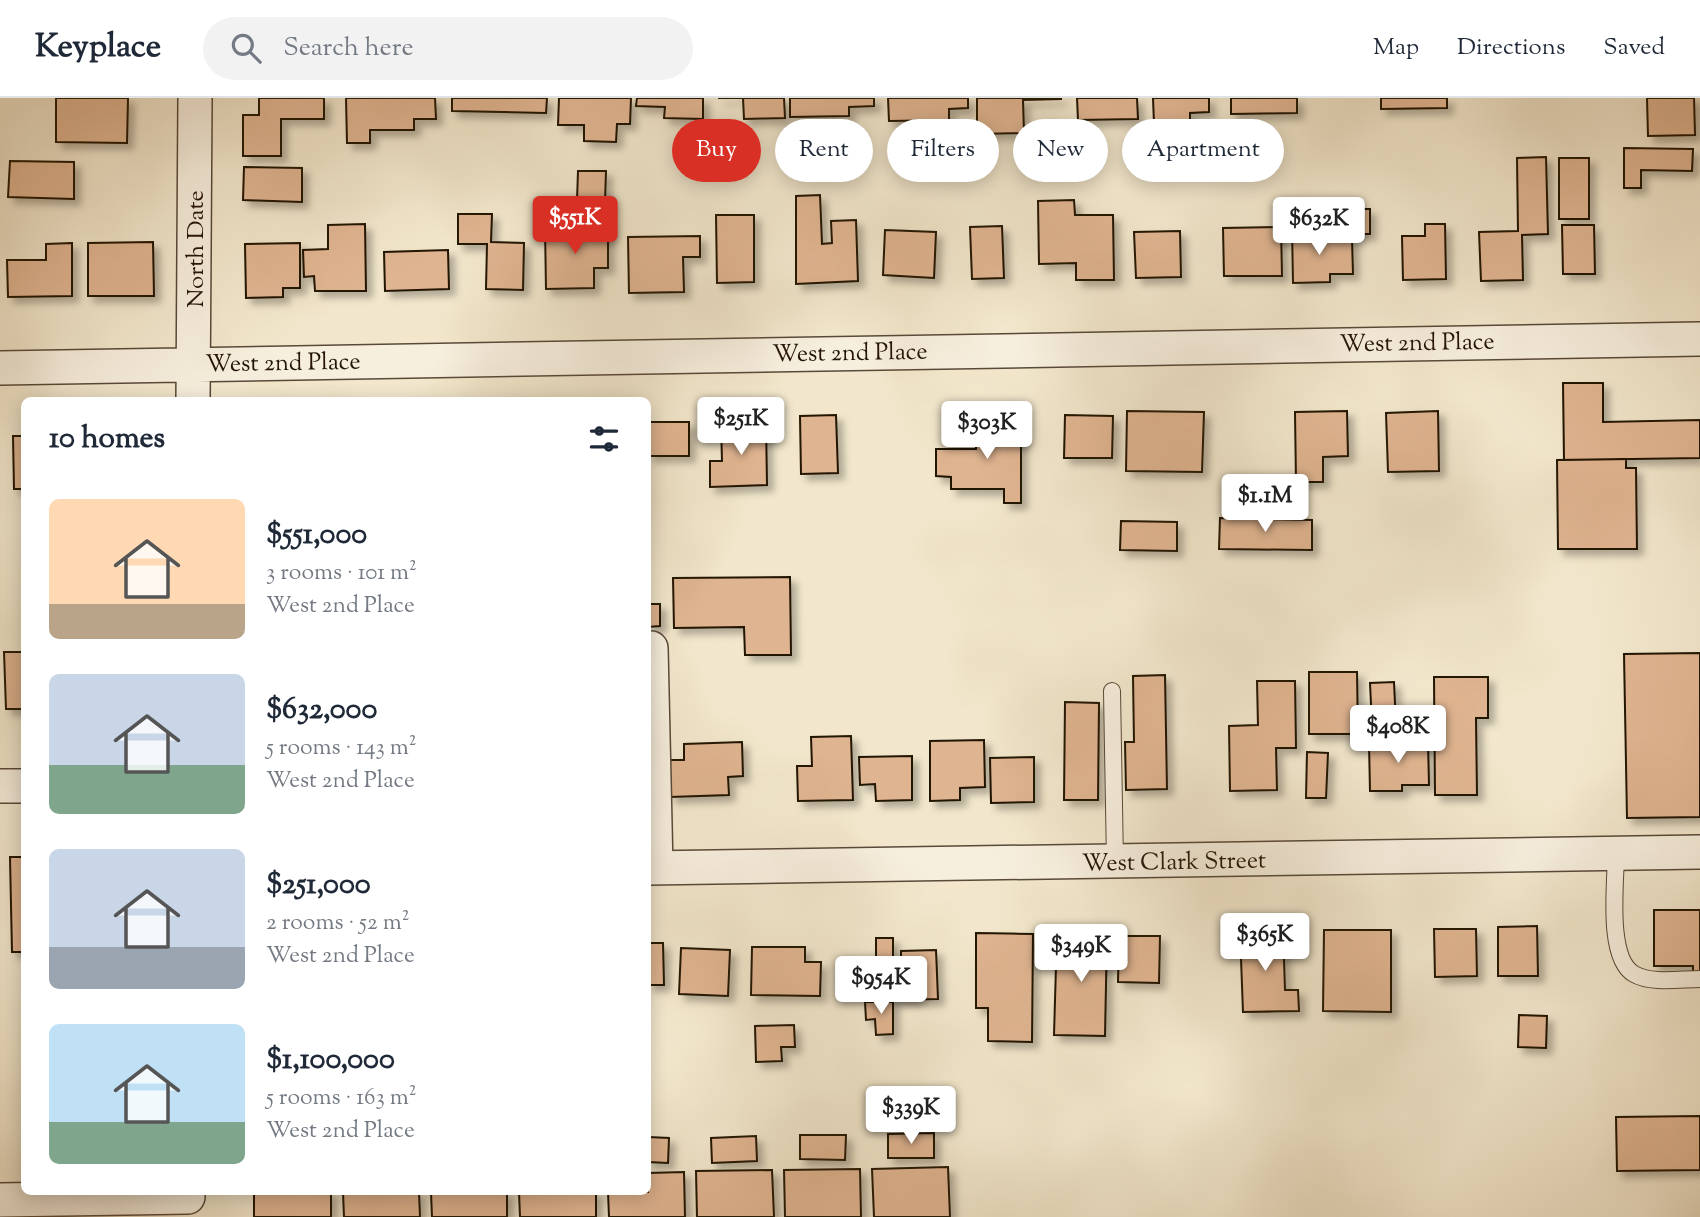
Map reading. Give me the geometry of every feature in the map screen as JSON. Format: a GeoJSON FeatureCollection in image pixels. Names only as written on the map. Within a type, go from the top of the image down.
{"type":"FeatureCollection","features":[{"type":"Feature","properties":{"kind":"street","name":"North Date"},"geometry":{"type":"LineString","coordinates":[[193,397],[195,98]]}},
{"type":"Feature","properties":{"kind":"street","name":"West 2nd Place"},"geometry":{"type":"LineString","coordinates":[[0,368],[1700,339]]}},
{"type":"Feature","properties":{"kind":"street"},"geometry":{"type":"LineString","coordinates":[[651,648],[652,868]]}},
{"type":"Feature","properties":{"kind":"street"},"geometry":{"type":"LineString","coordinates":[[0,786],[21,786]]}},
{"type":"Feature","properties":{"kind":"street","name":"West Clark Street"},"geometry":{"type":"LineString","coordinates":[[652,868],[1700,852]]}},
{"type":"Feature","properties":{"kind":"street"},"geometry":{"type":"LineString","coordinates":[[0,1200],[188,1202]]}},
{"type":"Feature","properties":{"kind":"lane"},"geometry":{"type":"LineString","coordinates":[[1112,691],[1115,862]]}},
{"type":"Feature","properties":{"kind":"lane"},"geometry":{"type":"LineString","coordinates":[[1616,853],[1616,942],[1627,967],[1635,975],[1653,978],[1700,979]]}},
{"type":"Feature","properties":{"kind":"building"},"geometry":{"type":"Polygon","coordinates":[[[56,98],[128,98],[127,143],[56,142],[56,98]]]}},
{"type":"Feature","properties":{"kind":"building"},"geometry":{"type":"Polygon","coordinates":[[[259,98],[324,98],[324,119],[281,119],[281,156],[243,156],[243,115],[259,115],[259,98]]]}},
{"type":"Feature","properties":{"kind":"building"},"geometry":{"type":"Polygon","coordinates":[[[346,98],[435,98],[436,119],[414,119],[414,130],[370,130],[370,143],[347,143],[346,98]]]}},
{"type":"Feature","properties":{"kind":"building"},"geometry":{"type":"Polygon","coordinates":[[[452,98],[547,98],[546,113],[452,111],[452,98]]]}},
{"type":"Feature","properties":{"kind":"building"},"geometry":{"type":"Polygon","coordinates":[[[559,98],[631,98],[630,124],[617,124],[616,142],[584,141],[584,125],[558,125],[559,98]]]}},
{"type":"Feature","properties":{"kind":"building"},"geometry":{"type":"Polygon","coordinates":[[[637,98],[703,98],[703,119],[664,118],[665,107],[636,106],[637,98]]]}},
{"type":"Feature","properties":{"kind":"building"},"geometry":{"type":"Polygon","coordinates":[[[743,98],[784,98],[785,118],[744,119],[743,98]]]}},
{"type":"Feature","properties":{"kind":"building"},"geometry":{"type":"Polygon","coordinates":[[[790,98],[874,98],[874,106],[849,107],[849,116],[790,117],[790,98]]]}},
{"type":"Feature","properties":{"kind":"building"},"geometry":{"type":"Polygon","coordinates":[[[888,98],[968,98],[968,108],[949,109],[949,119],[889,119],[888,98]]]}},
{"type":"Feature","properties":{"kind":"building"},"geometry":{"type":"Polygon","coordinates":[[[977,98],[1061,98],[1023,100],[1024,119],[1013,119],[1013,133],[999,134],[999,119],[977,119],[977,98]]]}},
{"type":"Feature","properties":{"kind":"building"},"geometry":{"type":"Polygon","coordinates":[[[1077,98],[1137,98],[1138,119],[1078,119],[1077,98]]]}},
{"type":"Feature","properties":{"kind":"building"},"geometry":{"type":"Polygon","coordinates":[[[1153,98],[1209,98],[1209,112],[1190,113],[1190,119],[1154,119],[1153,98]]]}},
{"type":"Feature","properties":{"kind":"building"},"geometry":{"type":"Polygon","coordinates":[[[1231,98],[1297,98],[1297,113],[1231,114],[1231,98]]]}},
{"type":"Feature","properties":{"kind":"building"},"geometry":{"type":"Polygon","coordinates":[[[1381,98],[1447,98],[1447,108],[1381,109],[1381,98]]]}},
{"type":"Feature","properties":{"kind":"building"},"geometry":{"type":"Polygon","coordinates":[[[1647,98],[1694,98],[1695,135],[1648,136],[1647,98]]]}},
{"type":"Feature","properties":{"kind":"building"},"geometry":{"type":"Polygon","coordinates":[[[1624,148],[1693,149],[1692,171],[1641,170],[1641,188],[1624,188],[1624,148]]]}},
{"type":"Feature","properties":{"kind":"building"},"geometry":{"type":"Polygon","coordinates":[[[1546,157],[1548,234],[1522,235],[1523,280],[1481,281],[1479,232],[1518,231],[1517,158],[1546,157]]]}},
{"type":"Feature","properties":{"kind":"building"},"geometry":{"type":"Polygon","coordinates":[[[1559,158],[1589,158],[1589,219],[1559,219],[1559,158]]]}},
{"type":"Feature","properties":{"kind":"building"},"geometry":{"type":"Polygon","coordinates":[[[10,161],[74,162],[74,199],[8,197],[10,161]]]}},
{"type":"Feature","properties":{"kind":"building"},"geometry":{"type":"Polygon","coordinates":[[[244,167],[302,168],[302,202],[243,200],[244,167]]]}},
{"type":"Feature","properties":{"kind":"building"},"geometry":{"type":"Polygon","coordinates":[[[578,171],[606,171],[605,201],[577,201],[578,171]]]}},
{"type":"Feature","properties":{"kind":"building"},"geometry":{"type":"Polygon","coordinates":[[[820,195],[822,244],[832,243],[831,221],[856,220],[858,281],[796,284],[796,196],[820,195]]]}},
{"type":"Feature","properties":{"kind":"building"},"geometry":{"type":"Polygon","coordinates":[[[1074,200],[1075,215],[1113,215],[1114,280],[1076,280],[1076,263],[1039,264],[1038,201],[1074,200]]]}},
{"type":"Feature","properties":{"kind":"building"},"geometry":{"type":"Polygon","coordinates":[[[1347,209],[1370,209],[1370,234],[1347,234],[1347,209]]]}},
{"type":"Feature","properties":{"kind":"building"},"geometry":{"type":"Polygon","coordinates":[[[458,214],[492,214],[491,242],[524,243],[523,290],[486,289],[487,244],[458,244],[458,214]]]}},
{"type":"Feature","properties":{"kind":"building"},"geometry":{"type":"Polygon","coordinates":[[[716,215],[754,215],[754,282],[717,283],[716,215]]]}},
{"type":"Feature","properties":{"kind":"building"},"geometry":{"type":"Polygon","coordinates":[[[365,224],[366,291],[315,291],[314,276],[304,277],[303,250],[328,249],[328,225],[365,224]]]}},
{"type":"Feature","properties":{"kind":"building"},"geometry":{"type":"Polygon","coordinates":[[[1425,224],[1445,224],[1446,279],[1403,280],[1402,236],[1425,236],[1425,224]]]}},
{"type":"Feature","properties":{"kind":"building"},"geometry":{"type":"Polygon","coordinates":[[[1562,225],[1594,225],[1595,274],[1563,274],[1562,225]]]}},
{"type":"Feature","properties":{"kind":"building"},"geometry":{"type":"Polygon","coordinates":[[[1002,226],[1004,278],[972,279],[970,227],[1002,226]]]}},
{"type":"Feature","properties":{"kind":"building"},"geometry":{"type":"Polygon","coordinates":[[[545,227],[608,227],[608,268],[594,268],[594,288],[546,289],[545,227]]]}},
{"type":"Feature","properties":{"kind":"building"},"geometry":{"type":"Polygon","coordinates":[[[1281,227],[1282,276],[1224,276],[1223,228],[1281,227]]]}},
{"type":"Feature","properties":{"kind":"building"},"geometry":{"type":"Polygon","coordinates":[[[1292,229],[1318,229],[1318,239],[1352,239],[1353,274],[1330,274],[1330,282],[1293,283],[1292,229]]]}},
{"type":"Feature","properties":{"kind":"building"},"geometry":{"type":"Polygon","coordinates":[[[885,230],[936,232],[934,278],[883,275],[885,230]]]}},
{"type":"Feature","properties":{"kind":"building"},"geometry":{"type":"Polygon","coordinates":[[[1180,231],[1181,277],[1136,278],[1134,232],[1180,231]]]}},
{"type":"Feature","properties":{"kind":"building"},"geometry":{"type":"Polygon","coordinates":[[[700,236],[700,257],[683,257],[684,292],[629,293],[628,237],[700,236]]]}},
{"type":"Feature","properties":{"kind":"building"},"geometry":{"type":"Polygon","coordinates":[[[153,242],[154,296],[88,296],[88,243],[153,242]]]}},
{"type":"Feature","properties":{"kind":"building"},"geometry":{"type":"Polygon","coordinates":[[[72,243],[72,296],[8,297],[7,260],[46,260],[46,244],[72,243]]]}},
{"type":"Feature","properties":{"kind":"building"},"geometry":{"type":"Polygon","coordinates":[[[300,243],[300,288],[283,288],[283,297],[246,298],[245,244],[300,243]]]}},
{"type":"Feature","properties":{"kind":"building"},"geometry":{"type":"Polygon","coordinates":[[[448,250],[449,289],[385,291],[384,252],[448,250]]]}},
{"type":"Feature","properties":{"kind":"building"},"geometry":{"type":"Polygon","coordinates":[[[1563,383],[1603,383],[1603,422],[1700,420],[1700,458],[1564,460],[1563,383]]]}},
{"type":"Feature","properties":{"kind":"building"},"geometry":{"type":"Polygon","coordinates":[[[1127,411],[1204,412],[1202,472],[1126,471],[1127,411]]]}},
{"type":"Feature","properties":{"kind":"building"},"geometry":{"type":"Polygon","coordinates":[[[1347,411],[1348,456],[1323,457],[1323,482],[1296,482],[1295,412],[1347,411]]]}},
{"type":"Feature","properties":{"kind":"building"},"geometry":{"type":"Polygon","coordinates":[[[1438,411],[1439,471],[1388,472],[1386,413],[1438,411]]]}},
{"type":"Feature","properties":{"kind":"building"},"geometry":{"type":"Polygon","coordinates":[[[836,415],[838,473],[801,474],[800,416],[836,415]]]}},
{"type":"Feature","properties":{"kind":"building"},"geometry":{"type":"Polygon","coordinates":[[[1065,415],[1113,416],[1112,458],[1064,458],[1065,415]]]}},
{"type":"Feature","properties":{"kind":"building"},"geometry":{"type":"Polygon","coordinates":[[[976,421],[1021,421],[1021,503],[1004,503],[1004,489],[951,489],[951,477],[936,476],[936,449],[976,449],[976,421]]]}},
{"type":"Feature","properties":{"kind":"building"},"geometry":{"type":"Polygon","coordinates":[[[651,422],[689,422],[689,456],[651,456],[651,422]]]}},
{"type":"Feature","properties":{"kind":"building"},"geometry":{"type":"Polygon","coordinates":[[[766,423],[767,485],[710,487],[710,461],[722,461],[721,424],[766,423]]]}},
{"type":"Feature","properties":{"kind":"building"},"geometry":{"type":"Polygon","coordinates":[[[13,436],[21,436],[21,489],[14,489],[13,436]]]}},
{"type":"Feature","properties":{"kind":"building"},"geometry":{"type":"Polygon","coordinates":[[[1626,459],[1626,468],[1636,468],[1637,549],[1558,549],[1557,460],[1626,459]]]}},
{"type":"Feature","properties":{"kind":"building"},"geometry":{"type":"Polygon","coordinates":[[[1220,518],[1312,520],[1312,550],[1219,549],[1220,518]]]}},
{"type":"Feature","properties":{"kind":"building"},"geometry":{"type":"Polygon","coordinates":[[[1121,521],[1177,522],[1177,551],[1120,550],[1121,521]]]}},
{"type":"Feature","properties":{"kind":"building"},"geometry":{"type":"Polygon","coordinates":[[[790,577],[791,655],[745,655],[744,627],[674,628],[673,578],[790,577]]]}},
{"type":"Feature","properties":{"kind":"building"},"geometry":{"type":"Polygon","coordinates":[[[651,604],[660,604],[660,626],[651,627],[651,604]]]}},
{"type":"Feature","properties":{"kind":"building"},"geometry":{"type":"Polygon","coordinates":[[[4,652],[21,652],[21,709],[6,709],[4,652]]]}},
{"type":"Feature","properties":{"kind":"building"},"geometry":{"type":"Polygon","coordinates":[[[1700,653],[1700,817],[1627,818],[1624,654],[1700,653]]]}},
{"type":"Feature","properties":{"kind":"building"},"geometry":{"type":"Polygon","coordinates":[[[1309,672],[1357,672],[1358,734],[1309,734],[1309,672]]]}},
{"type":"Feature","properties":{"kind":"building"},"geometry":{"type":"Polygon","coordinates":[[[1165,675],[1167,789],[1126,790],[1125,742],[1134,742],[1133,676],[1165,675]]]}},
{"type":"Feature","properties":{"kind":"building"},"geometry":{"type":"Polygon","coordinates":[[[1434,677],[1488,677],[1488,718],[1476,718],[1477,795],[1435,795],[1434,677]]]}},
{"type":"Feature","properties":{"kind":"building"},"geometry":{"type":"Polygon","coordinates":[[[1257,681],[1295,681],[1296,748],[1276,748],[1277,790],[1230,791],[1229,726],[1258,725],[1257,681]]]}},
{"type":"Feature","properties":{"kind":"building"},"geometry":{"type":"Polygon","coordinates":[[[1394,682],[1396,725],[1372,726],[1370,683],[1394,682]]]}},
{"type":"Feature","properties":{"kind":"building"},"geometry":{"type":"Polygon","coordinates":[[[1065,702],[1099,703],[1098,800],[1064,800],[1065,702]]]}},
{"type":"Feature","properties":{"kind":"building"},"geometry":{"type":"Polygon","coordinates":[[[851,736],[853,800],[798,801],[797,766],[812,766],[811,737],[851,736]]]}},
{"type":"Feature","properties":{"kind":"building"},"geometry":{"type":"Polygon","coordinates":[[[984,740],[985,787],[960,788],[960,800],[930,801],[930,741],[984,740]]]}},
{"type":"Feature","properties":{"kind":"building"},"geometry":{"type":"Polygon","coordinates":[[[742,742],[743,776],[728,777],[729,795],[670,797],[669,760],[684,760],[684,744],[742,742]]]}},
{"type":"Feature","properties":{"kind":"building"},"geometry":{"type":"Polygon","coordinates":[[[1428,742],[1429,785],[1402,785],[1402,791],[1370,791],[1369,743],[1428,742]]]}},
{"type":"Feature","properties":{"kind":"building"},"geometry":{"type":"Polygon","coordinates":[[[1307,752],[1328,753],[1326,798],[1306,798],[1307,752]]]}},
{"type":"Feature","properties":{"kind":"building"},"geometry":{"type":"Polygon","coordinates":[[[912,756],[912,800],[876,801],[875,784],[860,785],[859,757],[912,756]]]}},
{"type":"Feature","properties":{"kind":"building"},"geometry":{"type":"Polygon","coordinates":[[[1034,757],[1034,802],[991,803],[990,758],[1034,757]]]}},
{"type":"Feature","properties":{"kind":"building"},"geometry":{"type":"Polygon","coordinates":[[[10,857],[21,857],[21,952],[12,952],[10,857]]]}},
{"type":"Feature","properties":{"kind":"building"},"geometry":{"type":"Polygon","coordinates":[[[1654,910],[1700,910],[1700,973],[1693,973],[1693,966],[1654,966],[1654,910]]]}},
{"type":"Feature","properties":{"kind":"building"},"geometry":{"type":"Polygon","coordinates":[[[1537,926],[1538,976],[1498,976],[1498,927],[1537,926]]]}},
{"type":"Feature","properties":{"kind":"building"},"geometry":{"type":"Polygon","coordinates":[[[1434,929],[1476,929],[1477,976],[1435,977],[1434,929]]]}},
{"type":"Feature","properties":{"kind":"building"},"geometry":{"type":"Polygon","coordinates":[[[1283,930],[1285,990],[1298,990],[1299,1011],[1243,1012],[1240,932],[1283,930]]]}},
{"type":"Feature","properties":{"kind":"building"},"geometry":{"type":"Polygon","coordinates":[[[1324,930],[1391,930],[1391,1012],[1323,1011],[1324,930]]]}},
{"type":"Feature","properties":{"kind":"building"},"geometry":{"type":"Polygon","coordinates":[[[1057,932],[1107,933],[1105,1036],[1054,1035],[1057,932]]]}},
{"type":"Feature","properties":{"kind":"building"},"geometry":{"type":"Polygon","coordinates":[[[976,933],[1033,934],[1032,1042],[988,1041],[988,1008],[976,1008],[976,933]]]}},
{"type":"Feature","properties":{"kind":"building"},"geometry":{"type":"Polygon","coordinates":[[[1119,936],[1160,936],[1159,983],[1118,982],[1119,936]]]}},
{"type":"Feature","properties":{"kind":"building"},"geometry":{"type":"Polygon","coordinates":[[[876,938],[893,938],[893,965],[876,965],[876,938]]]}},
{"type":"Feature","properties":{"kind":"building"},"geometry":{"type":"Polygon","coordinates":[[[651,943],[663,943],[664,985],[651,985],[651,943]]]}},
{"type":"Feature","properties":{"kind":"building"},"geometry":{"type":"Polygon","coordinates":[[[752,947],[805,947],[805,962],[821,962],[820,996],[751,995],[752,947]]]}},
{"type":"Feature","properties":{"kind":"building"},"geometry":{"type":"Polygon","coordinates":[[[681,948],[730,950],[728,996],[679,994],[681,948]]]}},
{"type":"Feature","properties":{"kind":"building"},"geometry":{"type":"Polygon","coordinates":[[[936,950],[938,999],[885,1000],[884,966],[901,965],[901,951],[936,950]]]}},
{"type":"Feature","properties":{"kind":"building"},"geometry":{"type":"Polygon","coordinates":[[[865,1002],[893,1002],[893,1034],[876,1035],[875,1019],[866,1020],[865,1002]]]}},
{"type":"Feature","properties":{"kind":"building"},"geometry":{"type":"Polygon","coordinates":[[[1519,1015],[1547,1016],[1546,1048],[1518,1047],[1519,1015]]]}},
{"type":"Feature","properties":{"kind":"building"},"geometry":{"type":"Polygon","coordinates":[[[794,1025],[795,1047],[781,1047],[782,1061],[756,1062],[755,1026],[794,1025]]]}},
{"type":"Feature","properties":{"kind":"building"},"geometry":{"type":"Polygon","coordinates":[[[1700,1116],[1700,1170],[1617,1171],[1616,1117],[1700,1116]]]}},
{"type":"Feature","properties":{"kind":"building"},"geometry":{"type":"Polygon","coordinates":[[[934,1133],[934,1158],[888,1158],[888,1134],[934,1133]]]}},
{"type":"Feature","properties":{"kind":"building"},"geometry":{"type":"Polygon","coordinates":[[[800,1135],[846,1135],[845,1160],[800,1159],[800,1135]]]}},
{"type":"Feature","properties":{"kind":"building"},"geometry":{"type":"Polygon","coordinates":[[[756,1136],[757,1161],[712,1163],[711,1138],[756,1136]]]}},
{"type":"Feature","properties":{"kind":"building"},"geometry":{"type":"Polygon","coordinates":[[[651,1137],[669,1138],[668,1163],[651,1162],[651,1137]]]}},
{"type":"Feature","properties":{"kind":"building"},"geometry":{"type":"Polygon","coordinates":[[[948,1167],[950,1217],[874,1217],[872,1169],[948,1167]]]}},
{"type":"Feature","properties":{"kind":"building"},"geometry":{"type":"Polygon","coordinates":[[[860,1169],[861,1217],[785,1217],[784,1170],[860,1169]]]}},
{"type":"Feature","properties":{"kind":"building"},"geometry":{"type":"Polygon","coordinates":[[[772,1170],[774,1217],[697,1217],[696,1171],[772,1170]]]}},
{"type":"Feature","properties":{"kind":"building"},"geometry":{"type":"Polygon","coordinates":[[[684,1172],[685,1217],[609,1217],[608,1195],[651,1195],[651,1173],[684,1172]]]}},
{"type":"Feature","properties":{"kind":"building"},"geometry":{"type":"Polygon","coordinates":[[[254,1195],[331,1195],[331,1217],[254,1217],[254,1195]]]}},
{"type":"Feature","properties":{"kind":"building"},"geometry":{"type":"Polygon","coordinates":[[[343,1195],[419,1195],[420,1217],[344,1217],[343,1195]]]}},
{"type":"Feature","properties":{"kind":"building"},"geometry":{"type":"Polygon","coordinates":[[[431,1195],[507,1195],[507,1217],[432,1217],[431,1195]]]}},
{"type":"Feature","properties":{"kind":"building"},"geometry":{"type":"Polygon","coordinates":[[[519,1195],[596,1195],[596,1217],[520,1217],[519,1195]]]}}]}
